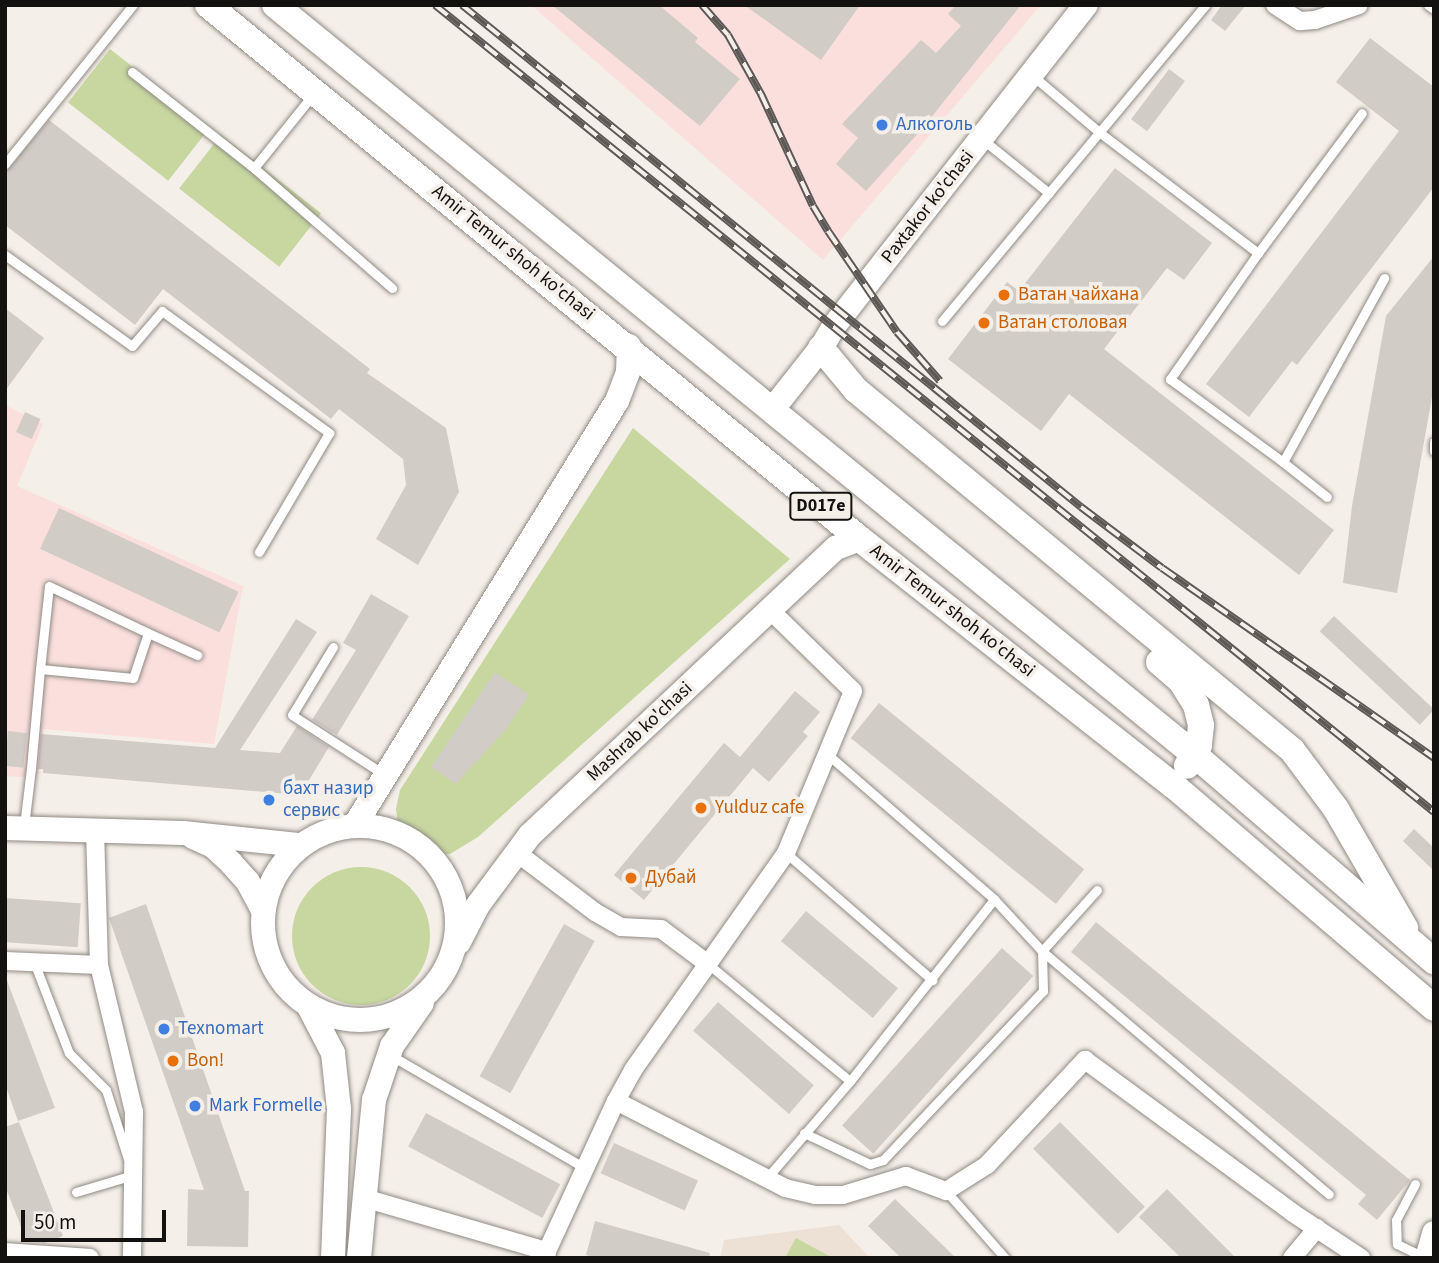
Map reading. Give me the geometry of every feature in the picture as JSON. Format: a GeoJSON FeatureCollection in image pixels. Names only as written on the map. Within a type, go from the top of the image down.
{"type":"FeatureCollection","features":[{"type":"Feature","properties":{"kind":"main road","name":"Amir Temur shoh ko'chasi"},"geometry":{"type":"LineString","coordinates":[[208,5],[629,346],[860,539],[1173,785],[1434,1008]]}},
{"type":"Feature","properties":{"kind":"main road","name":"Amir Temur shoh ko'chasi"},"geometry":{"type":"LineString","coordinates":[[275,5],[1195,755],[1434,961]]}},
{"type":"Feature","properties":{"kind":"main road","name":"Paxtakor ko'chasi"},"geometry":{"type":"LineString","coordinates":[[772,411],[821,348],[834,326],[1086,5]]}},
{"type":"Feature","properties":{"kind":"main road"},"geometry":{"type":"LineString","coordinates":[[355,825],[617,401],[628,372],[629,346]]}},
{"type":"Feature","properties":{"kind":"main road"},"geometry":{"type":"LineString","coordinates":[[821,348],[826,377],[834,392],[1181,681],[1196,705],[1200,725],[1195,755],[1173,785]]}},
{"type":"Feature","properties":{"kind":"main road"},"geometry":{"type":"LineString","coordinates":[[821,348],[856,390],[1292,750],[1336,809],[1412,942]]}},
{"type":"Feature","properties":{"kind":"main road","name":"Mashrab ko'chasi"},"geometry":{"type":"LineString","coordinates":[[359,1258],[374,1100],[389,1054],[443,976],[478,905],[516,852],[558,808],[836,548],[860,539]]}},
{"type":"Feature","properties":{"kind":"main road","name":"Mashrab ko'chasi"},"geometry":{"type":"LineString","coordinates":[[428,994],[401,1012],[371,1021],[338,1019],[309,1007],[287,989],[272,965],[263,938],[263,910],[270,885],[282,863],[300,845],[326,831],[355,825],[387,828],[415,841],[439,863],[453,892],[458,924],[453,955]]}},
{"type":"Feature","properties":{"kind":"main road"},"geometry":{"type":"LineString","coordinates":[[15,828],[183,833],[300,845]]}},
{"type":"Feature","properties":{"kind":"main road"},"geometry":{"type":"LineString","coordinates":[[183,833],[213,846],[248,882],[263,910]]}},
{"type":"Feature","properties":{"kind":"main road","name":"Mashrab ko'chasi"},"geometry":{"type":"LineString","coordinates":[[309,1007],[332,1053],[339,1109],[333,1258]]}},
{"type":"Feature","properties":{"kind":"main road"},"geometry":{"type":"LineString","coordinates":[[1426,1258],[1434,1233]]}},
{"type":"Feature","properties":{"kind":"street"},"geometry":{"type":"LineString","coordinates":[[1275,5],[1300,21],[1315,20],[1359,5]]}},
{"type":"Feature","properties":{"kind":"street"},"geometry":{"type":"LineString","coordinates":[[364,1198],[547,1254],[616,1101],[633,1070],[786,853],[853,691],[770,610]]}},
{"type":"Feature","properties":{"kind":"street"},"geometry":{"type":"LineString","coordinates":[[95,830],[99,965],[134,1112],[132,1258]]}},
{"type":"Feature","properties":{"kind":"street"},"geometry":{"type":"LineString","coordinates":[[516,852],[595,912],[621,927],[661,929],[708,964]]}},
{"type":"Feature","properties":{"kind":"street"},"geometry":{"type":"LineString","coordinates":[[5,961],[99,965]]}},
{"type":"Feature","properties":{"kind":"street"},"geometry":{"type":"LineString","coordinates":[[616,1101],[785,1188],[815,1195],[842,1195],[906,1176],[946,1191],[987,1165],[1085,1060],[1362,1258]]}},
{"type":"Feature","properties":{"kind":"street"},"geometry":{"type":"LineString","coordinates":[[1292,1258],[1317,1228]]}},
{"type":"Feature","properties":{"kind":"street"},"geometry":{"type":"LineString","coordinates":[[5,1252],[90,1258]]}},
{"type":"Feature","properties":{"kind":"lane"},"geometry":{"type":"LineString","coordinates":[[5,164],[133,5]]}},
{"type":"Feature","properties":{"kind":"lane"},"geometry":{"type":"LineString","coordinates":[[942,321],[1205,5]]}},
{"type":"Feature","properties":{"kind":"lane"},"geometry":{"type":"LineString","coordinates":[[1429,5],[1434,9]]}},
{"type":"Feature","properties":{"kind":"lane"},"geometry":{"type":"LineString","coordinates":[[132,72],[254,168],[392,288]]}},
{"type":"Feature","properties":{"kind":"lane"},"geometry":{"type":"LineString","coordinates":[[1032,74],[1099,132],[1258,253]]}},
{"type":"Feature","properties":{"kind":"lane"},"geometry":{"type":"LineString","coordinates":[[254,168],[315,92]]}},
{"type":"Feature","properties":{"kind":"lane"},"geometry":{"type":"LineString","coordinates":[[1327,497],[1170,379],[1258,253],[1362,113]]}},
{"type":"Feature","properties":{"kind":"lane"},"geometry":{"type":"LineString","coordinates":[[982,138],[1049,193]]}},
{"type":"Feature","properties":{"kind":"lane"},"geometry":{"type":"LineString","coordinates":[[5,255],[132,346],[162,311],[329,433],[259,552]]}},
{"type":"Feature","properties":{"kind":"lane"},"geometry":{"type":"LineString","coordinates":[[1283,462],[1384,278]]}},
{"type":"Feature","properties":{"kind":"lane"},"geometry":{"type":"LineString","coordinates":[[1434,442],[1434,451]]}},
{"type":"Feature","properties":{"kind":"lane"},"geometry":{"type":"LineString","coordinates":[[15,828],[40,669],[49,586],[197,655]]}},
{"type":"Feature","properties":{"kind":"lane"},"geometry":{"type":"LineString","coordinates":[[40,669],[133,678],[148,632]]}},
{"type":"Feature","properties":{"kind":"lane"},"geometry":{"type":"LineString","coordinates":[[333,647],[292,715],[385,775]]}},
{"type":"Feature","properties":{"kind":"lane"},"geometry":{"type":"LineString","coordinates":[[826,753],[994,899],[1042,951],[1329,1194]]}},
{"type":"Feature","properties":{"kind":"lane"},"geometry":{"type":"LineString","coordinates":[[786,853],[932,980]]}},
{"type":"Feature","properties":{"kind":"lane"},"geometry":{"type":"LineString","coordinates":[[804,1133],[870,1164],[883,1160],[1043,991],[1042,951],[1097,890]]}},
{"type":"Feature","properties":{"kind":"lane"},"geometry":{"type":"LineString","coordinates":[[766,1179],[850,1081],[994,899]]}},
{"type":"Feature","properties":{"kind":"lane"},"geometry":{"type":"LineString","coordinates":[[34,962],[69,1053],[106,1090],[134,1176],[76,1192]]}},
{"type":"Feature","properties":{"kind":"lane"},"geometry":{"type":"LineString","coordinates":[[708,964],[850,1081]]}},
{"type":"Feature","properties":{"kind":"lane"},"geometry":{"type":"LineString","coordinates":[[389,1054],[587,1169]]}},
{"type":"Feature","properties":{"kind":"lane"},"geometry":{"type":"LineString","coordinates":[[1415,1184],[1396,1220],[1397,1244],[1426,1258]]}},
{"type":"Feature","properties":{"kind":"lane"},"geometry":{"type":"LineString","coordinates":[[946,1191],[1005,1258]]}},
{"type":"Feature","properties":{"kind":"shaded area"},"geometry":{"type":"Polygon","coordinates":[[[531,5],[1041,5],[823,260],[531,5]]]}},
{"type":"Feature","properties":{"kind":"shaded area"},"geometry":{"type":"Polygon","coordinates":[[[5,405],[43,424],[17,486],[243,586],[214,744],[43,729],[37,778],[5,776],[5,405]]]}},
{"type":"Feature","properties":{"kind":"shaded area"},"geometry":{"type":"Polygon","coordinates":[[[839,1225],[870,1258],[720,1258],[724,1240],[839,1225]]]}},
{"type":"Feature","properties":{"kind":"green space"},"geometry":{"type":"Polygon","coordinates":[[[110,49],[210,127],[168,181],[68,103],[110,49]]]}},
{"type":"Feature","properties":{"kind":"green space"},"geometry":{"type":"Polygon","coordinates":[[[221,135],[321,213],[279,267],[179,189],[221,135]]]}},
{"type":"Feature","properties":{"kind":"green space"},"geometry":{"type":"Polygon","coordinates":[[[633,428],[790,559],[478,837],[450,854],[435,854],[420,848],[398,824],[396,809],[400,790],[633,428]]]}},
{"type":"Feature","properties":{"kind":"green space"},"geometry":{"type":"Polygon","coordinates":[[[361,867],[387,873],[410,887],[424,910],[430,936],[424,962],[410,985],[387,999],[361,1005],[335,999],[312,985],[298,962],[292,936],[298,910],[312,887],[335,873],[361,867]]]}},
{"type":"Feature","properties":{"kind":"green space"},"geometry":{"type":"Polygon","coordinates":[[[796,1238],[833,1258],[785,1258],[796,1238]]]}},
{"type":"Feature","properties":{"kind":"building"},"geometry":{"type":"Polygon","coordinates":[[[552,5],[659,5],[698,38],[695,42],[740,79],[700,126],[552,5]]]}},
{"type":"Feature","properties":{"kind":"building"},"geometry":{"type":"Polygon","coordinates":[[[744,5],[860,5],[821,60],[744,5]]]}},
{"type":"Feature","properties":{"kind":"building"},"geometry":{"type":"Polygon","coordinates":[[[956,5],[1021,5],[921,130],[866,191],[836,164],[858,138],[842,124],[921,40],[936,53],[961,26],[948,14],[956,5]]]}},
{"type":"Feature","properties":{"kind":"building"},"geometry":{"type":"Polygon","coordinates":[[[1222,5],[1246,5],[1225,31],[1211,20],[1222,5]]]}},
{"type":"Feature","properties":{"kind":"building"},"geometry":{"type":"Polygon","coordinates":[[[1370,38],[1434,87],[1434,187],[1297,365],[1292,361],[1249,417],[1206,384],[1399,131],[1336,82],[1370,38]]]}},
{"type":"Feature","properties":{"kind":"building"},"geometry":{"type":"Polygon","coordinates":[[[1169,69],[1185,81],[1147,131],[1131,119],[1169,69]]]}},
{"type":"Feature","properties":{"kind":"building"},"geometry":{"type":"Polygon","coordinates":[[[49,120],[370,369],[367,373],[446,428],[459,492],[418,565],[376,539],[406,485],[403,459],[339,409],[331,419],[163,289],[135,325],[5,225],[5,173],[49,120]]]}},
{"type":"Feature","properties":{"kind":"building"},"geometry":{"type":"Polygon","coordinates":[[[1115,168],[1212,243],[1184,280],[1167,268],[1104,349],[1334,530],[1299,575],[1069,394],[1041,431],[948,359],[1007,282],[1019,291],[1115,168]]]}},
{"type":"Feature","properties":{"kind":"building"},"geometry":{"type":"Polygon","coordinates":[[[1434,256],[1434,386],[1397,593],[1343,583],[1352,506],[1386,316],[1434,256]]]}},
{"type":"Feature","properties":{"kind":"building"},"geometry":{"type":"Polygon","coordinates":[[[5,308],[44,338],[5,391],[5,308]]]}},
{"type":"Feature","properties":{"kind":"building"},"geometry":{"type":"Polygon","coordinates":[[[25,412],[41,419],[32,439],[16,432],[25,412]]]}},
{"type":"Feature","properties":{"kind":"building"},"geometry":{"type":"Polygon","coordinates":[[[59,508],[238,592],[219,632],[40,549],[59,508]]]}},
{"type":"Feature","properties":{"kind":"building"},"geometry":{"type":"Polygon","coordinates":[[[371,594],[409,616],[337,735],[312,720],[356,650],[343,643],[371,594]]]}},
{"type":"Feature","properties":{"kind":"building"},"geometry":{"type":"Polygon","coordinates":[[[1334,616],[1434,709],[1420,725],[1320,631],[1334,616]]]}},
{"type":"Feature","properties":{"kind":"building"},"geometry":{"type":"Polygon","coordinates":[[[296,619],[317,632],[240,750],[280,753],[297,726],[329,747],[300,795],[43,773],[43,769],[38,769],[41,734],[215,748],[296,619]]]}},
{"type":"Feature","properties":{"kind":"building"},"geometry":{"type":"Polygon","coordinates":[[[495,672],[529,695],[506,729],[456,784],[431,767],[495,672]]]}},
{"type":"Feature","properties":{"kind":"building"},"geometry":{"type":"Polygon","coordinates":[[[795,691],[820,712],[803,732],[808,736],[769,782],[753,768],[644,900],[614,875],[724,743],[740,757],[795,691]]]}},
{"type":"Feature","properties":{"kind":"building"},"geometry":{"type":"Polygon","coordinates":[[[879,703],[1084,869],[1056,904],[851,738],[879,703]]]}},
{"type":"Feature","properties":{"kind":"building"},"geometry":{"type":"Polygon","coordinates":[[[8,731],[27,733],[23,768],[5,766],[8,731]]]}},
{"type":"Feature","properties":{"kind":"building"},"geometry":{"type":"Polygon","coordinates":[[[1414,829],[1434,848],[1434,871],[1403,841],[1414,829]]]}},
{"type":"Feature","properties":{"kind":"building"},"geometry":{"type":"Polygon","coordinates":[[[5,898],[81,903],[78,947],[5,942],[5,898]]]}},
{"type":"Feature","properties":{"kind":"building"},"geometry":{"type":"Polygon","coordinates":[[[146,904],[245,1191],[249,1191],[248,1247],[187,1246],[188,1189],[204,1190],[109,918],[146,904]]]}},
{"type":"Feature","properties":{"kind":"building"},"geometry":{"type":"Polygon","coordinates":[[[806,911],[898,988],[873,1018],[781,941],[806,911]]]}},
{"type":"Feature","properties":{"kind":"building"},"geometry":{"type":"Polygon","coordinates":[[[1096,922],[1410,1180],[1377,1220],[1358,1204],[1366,1195],[1071,952],[1096,922]]]}},
{"type":"Feature","properties":{"kind":"building"},"geometry":{"type":"Polygon","coordinates":[[[564,924],[595,941],[510,1093],[480,1076],[564,924]]]}},
{"type":"Feature","properties":{"kind":"building"},"geometry":{"type":"Polygon","coordinates":[[[1002,948],[1033,976],[873,1154],[842,1126],[1002,948]]]}},
{"type":"Feature","properties":{"kind":"building"},"geometry":{"type":"Polygon","coordinates":[[[5,975],[55,1108],[18,1121],[5,1084],[5,975]]]}},
{"type":"Feature","properties":{"kind":"building"},"geometry":{"type":"Polygon","coordinates":[[[718,1002],[814,1085],[789,1114],[693,1031],[718,1002]]]}},
{"type":"Feature","properties":{"kind":"building"},"geometry":{"type":"Polygon","coordinates":[[[426,1113],[560,1184],[542,1218],[408,1147],[426,1113]]]}},
{"type":"Feature","properties":{"kind":"building"},"geometry":{"type":"Polygon","coordinates":[[[19,1122],[63,1236],[45,1243],[27,1242],[5,1186],[5,1127],[19,1122]]]}},
{"type":"Feature","properties":{"kind":"building"},"geometry":{"type":"Polygon","coordinates":[[[1060,1122],[1145,1207],[1118,1234],[1033,1149],[1060,1122]]]}},
{"type":"Feature","properties":{"kind":"building"},"geometry":{"type":"Polygon","coordinates":[[[614,1143],[698,1180],[685,1211],[601,1173],[614,1143]]]}},
{"type":"Feature","properties":{"kind":"building"},"geometry":{"type":"Polygon","coordinates":[[[1167,1189],[1236,1258],[1181,1258],[1139,1217],[1167,1189]]]}},
{"type":"Feature","properties":{"kind":"building"},"geometry":{"type":"Polygon","coordinates":[[[895,1199],[956,1258],[901,1258],[868,1226],[895,1199]]]}},
{"type":"Feature","properties":{"kind":"building"},"geometry":{"type":"Polygon","coordinates":[[[595,1221],[710,1253],[709,1258],[596,1258],[586,1255],[595,1221]]]}},
{"type":"Feature","properties":{"kind":"railway"},"geometry":{"type":"LineString","coordinates":[[435,5],[1434,812]]}},
{"type":"Feature","properties":{"kind":"railway"},"geometry":{"type":"LineString","coordinates":[[462,5],[1081,507],[1162,568],[1434,758]]}},
{"type":"Feature","properties":{"kind":"railway"},"geometry":{"type":"LineString","coordinates":[[702,5],[728,35],[761,94],[813,206],[828,231],[897,332],[940,381]]}},
{"type":"Feature","properties":{"kind":"place","name":"Алкоголь"},"geometry":{"type":"Point","coordinates":[882,125]}},
{"type":"Feature","properties":{"kind":"place","name":"Ватан чайхана"},"geometry":{"type":"Point","coordinates":[1004,295]}},
{"type":"Feature","properties":{"kind":"place","name":"Ватан столовая"},"geometry":{"type":"Point","coordinates":[984,323]}},
{"type":"Feature","properties":{"kind":"place","name":"бахт назир сервис"},"geometry":{"type":"Point","coordinates":[269,800]}},
{"type":"Feature","properties":{"kind":"place","name":"Yulduz cafe"},"geometry":{"type":"Point","coordinates":[701,808]}},
{"type":"Feature","properties":{"kind":"place","name":"Дубай"},"geometry":{"type":"Point","coordinates":[631,878]}},
{"type":"Feature","properties":{"kind":"place","name":"Texnomart"},"geometry":{"type":"Point","coordinates":[164,1029]}},
{"type":"Feature","properties":{"kind":"place","name":"Bon!"},"geometry":{"type":"Point","coordinates":[173,1061]}},
{"type":"Feature","properties":{"kind":"place","name":"Mark Formelle"},"geometry":{"type":"Point","coordinates":[195,1106]}}]}
